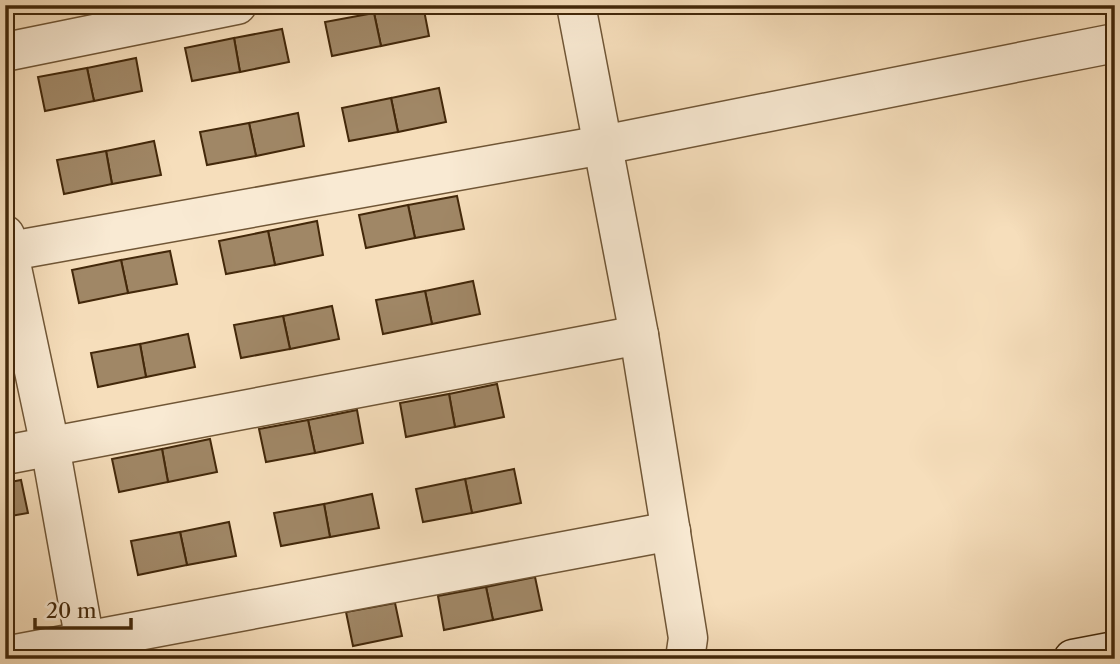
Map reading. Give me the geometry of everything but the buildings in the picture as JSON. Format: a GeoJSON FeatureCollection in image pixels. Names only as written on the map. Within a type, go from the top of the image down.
{"type":"FeatureCollection","features":[{"type":"Feature","properties":{"kind":"street"},"geometry":{"type":"LineString","coordinates":[[5,52],[237,5]]}},
{"type":"Feature","properties":{"kind":"street"},"geometry":{"type":"LineString","coordinates":[[576,5],[639,334],[691,652]]}},
{"type":"Feature","properties":{"kind":"street"},"geometry":{"type":"LineString","coordinates":[[86,650],[50,446],[6,246],[603,145],[1115,43]]}},
{"type":"Feature","properties":{"kind":"street"},"geometry":{"type":"LineString","coordinates":[[5,455],[639,334]]}},
{"type":"Feature","properties":{"kind":"street"},"geometry":{"type":"LineString","coordinates":[[5,656],[86,650],[671,531]]}},
{"type":"Feature","properties":{"kind":"street"},"geometry":{"type":"LineString","coordinates":[[1073,659],[1115,651]]}}]}
